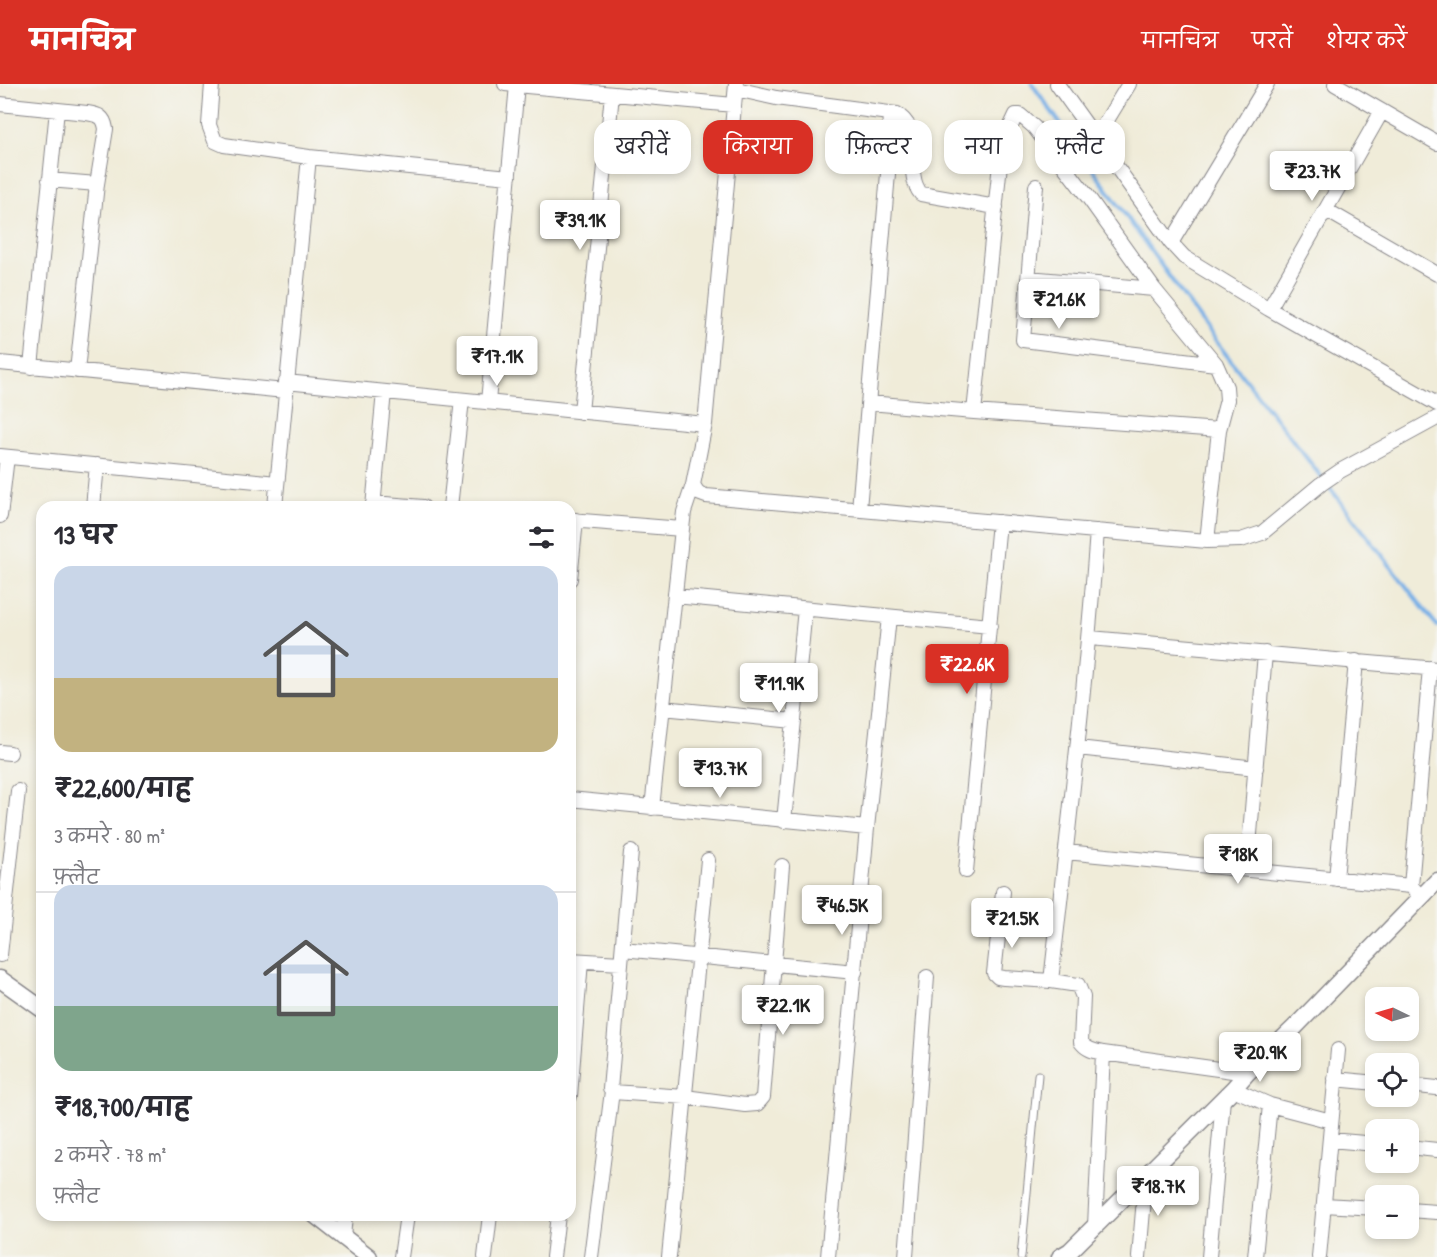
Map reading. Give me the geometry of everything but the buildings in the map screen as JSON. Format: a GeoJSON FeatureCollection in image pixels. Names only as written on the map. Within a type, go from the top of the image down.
{"type":"FeatureCollection","features":[{"type":"Feature","properties":{"kind":"street"},"geometry":{"type":"LineString","coordinates":[[212,84],[209,126],[215,141],[224,146],[509,177]]}},
{"type":"Feature","properties":{"kind":"street"},"geometry":{"type":"LineString","coordinates":[[1057,84],[1083,120]]}},
{"type":"Feature","properties":{"kind":"street"},"geometry":{"type":"LineString","coordinates":[[1107,120],[1129,84]]}},
{"type":"Feature","properties":{"kind":"street"},"geometry":{"type":"LineString","coordinates":[[1171,243],[1267,84]]}},
{"type":"Feature","properties":{"kind":"street"},"geometry":{"type":"LineString","coordinates":[[1335,84],[1437,143]]}},
{"type":"Feature","properties":{"kind":"street"},"geometry":{"type":"LineString","coordinates":[[488,402],[509,177],[511,85],[734,105]]}},
{"type":"Feature","properties":{"kind":"street"},"geometry":{"type":"LineString","coordinates":[[652,808],[684,512],[693,485],[705,424],[736,87],[776,98],[897,114],[906,122],[911,131],[915,185],[921,194],[996,207]]}},
{"type":"Feature","properties":{"kind":"street"},"geometry":{"type":"LineString","coordinates":[[580,412],[612,94]]}},
{"type":"Feature","properties":{"kind":"street"},"geometry":{"type":"LineString","coordinates":[[0,104],[100,115],[105,120],[106,129],[97,184],[77,371]]}},
{"type":"Feature","properties":{"kind":"street"},"geometry":{"type":"LineString","coordinates":[[31,367],[57,110]]}},
{"type":"Feature","properties":{"kind":"street"},"geometry":{"type":"LineString","coordinates":[[1269,309],[1382,111]]}},
{"type":"Feature","properties":{"kind":"street"},"geometry":{"type":"LineString","coordinates":[[859,509],[891,139],[889,113]]}},
{"type":"Feature","properties":{"kind":"street"},"geometry":{"type":"LineString","coordinates":[[974,412],[1002,145],[1012,119],[1020,115],[1034,127],[1154,289],[1216,364],[1226,387],[1227,400],[1219,430],[1208,541]]}},
{"type":"Feature","properties":{"kind":"street"},"geometry":{"type":"LineString","coordinates":[[276,501],[309,157]]}},
{"type":"Feature","properties":{"kind":"street"},"geometry":{"type":"LineString","coordinates":[[1122,174],[1171,243],[1184,257],[1269,309],[1437,404]]}},
{"type":"Feature","properties":{"kind":"street"},"geometry":{"type":"LineString","coordinates":[[49,180],[97,184]]}},
{"type":"Feature","properties":{"kind":"street"},"geometry":{"type":"LineString","coordinates":[[1036,186],[1022,338],[1024,341],[1216,364]]}},
{"type":"Feature","properties":{"kind":"street"},"geometry":{"type":"LineString","coordinates":[[1326,210],[1437,274]]}},
{"type":"Feature","properties":{"kind":"street"},"geometry":{"type":"LineString","coordinates":[[1028,278],[1154,289]]}},
{"type":"Feature","properties":{"kind":"street"},"geometry":{"type":"LineString","coordinates":[[0,363],[286,387],[384,392],[705,424]]}},
{"type":"Feature","properties":{"kind":"street"},"geometry":{"type":"LineString","coordinates":[[373,501],[384,392]]}},
{"type":"Feature","properties":{"kind":"street"},"geometry":{"type":"LineString","coordinates":[[451,501],[462,400]]}},
{"type":"Feature","properties":{"kind":"street"},"geometry":{"type":"LineString","coordinates":[[869,403],[1219,430]]}},
{"type":"Feature","properties":{"kind":"street"},"geometry":{"type":"LineString","coordinates":[[693,485],[698,493],[706,496],[1208,541],[1241,540],[1262,533],[1340,471],[1437,418]]}},
{"type":"Feature","properties":{"kind":"street"},"geometry":{"type":"LineString","coordinates":[[0,516],[3,456],[277,483]]}},
{"type":"Feature","properties":{"kind":"street"},"geometry":{"type":"LineString","coordinates":[[94,501],[97,465]]}},
{"type":"Feature","properties":{"kind":"street"},"geometry":{"type":"LineString","coordinates":[[576,520],[682,529]]}},
{"type":"Feature","properties":{"kind":"street"},"geometry":{"type":"LineString","coordinates":[[966,871],[999,522]]}},
{"type":"Feature","properties":{"kind":"street"},"geometry":{"type":"LineString","coordinates":[[1051,981],[1090,638],[1097,531]]}},
{"type":"Feature","properties":{"kind":"street"},"geometry":{"type":"LineString","coordinates":[[675,596],[990,626]]}},
{"type":"Feature","properties":{"kind":"street"},"geometry":{"type":"LineString","coordinates":[[784,821],[805,609]]}},
{"type":"Feature","properties":{"kind":"street"},"geometry":{"type":"LineString","coordinates":[[828,1257],[867,828],[889,617]]}},
{"type":"Feature","properties":{"kind":"street"},"geometry":{"type":"LineString","coordinates":[[1090,638],[1433,669],[1416,892]]}},
{"type":"Feature","properties":{"kind":"street"},"geometry":{"type":"LineString","coordinates":[[1247,870],[1265,653]]}},
{"type":"Feature","properties":{"kind":"street"},"geometry":{"type":"LineString","coordinates":[[1336,879],[1356,661]]}},
{"type":"Feature","properties":{"kind":"street"},"geometry":{"type":"LineString","coordinates":[[663,708],[794,721]]}},
{"type":"Feature","properties":{"kind":"street"},"geometry":{"type":"LineString","coordinates":[[1078,748],[1256,768]]}},
{"type":"Feature","properties":{"kind":"street"},"geometry":{"type":"LineString","coordinates":[[0,955],[18,791]]}},
{"type":"Feature","properties":{"kind":"street"},"geometry":{"type":"LineString","coordinates":[[576,800],[867,828]]}},
{"type":"Feature","properties":{"kind":"street"},"geometry":{"type":"LineString","coordinates":[[591,1257],[612,1091],[610,1087],[631,852]]}},
{"type":"Feature","properties":{"kind":"street"},"geometry":{"type":"LineString","coordinates":[[1066,852],[1336,879],[1416,892]]}},
{"type":"Feature","properties":{"kind":"street"},"geometry":{"type":"LineString","coordinates":[[669,1257],[708,860]]}},
{"type":"Feature","properties":{"kind":"street"},"geometry":{"type":"LineString","coordinates":[[612,1091],[745,1105],[757,1104],[763,1097],[772,964],[782,866]]}},
{"type":"Feature","properties":{"kind":"street"},"geometry":{"type":"LineString","coordinates":[[1060,1257],[1070,1251],[1294,1028],[1416,892],[1437,881]]}},
{"type":"Feature","properties":{"kind":"street"},"geometry":{"type":"LineString","coordinates":[[1004,892],[994,973],[1004,978],[1075,983],[1081,989],[1083,997],[1082,1042],[1090,1050],[1247,1073]]}},
{"type":"Feature","properties":{"kind":"street"},"geometry":{"type":"LineString","coordinates":[[576,961],[622,956],[699,956],[855,972]]}},
{"type":"Feature","properties":{"kind":"street"},"geometry":{"type":"LineString","coordinates":[[906,1257],[927,977]]}},
{"type":"Feature","properties":{"kind":"street"},"geometry":{"type":"LineString","coordinates":[[0,979],[36,1005]]}},
{"type":"Feature","properties":{"kind":"street"},"geometry":{"type":"LineString","coordinates":[[1319,1257],[1338,1050]]}},
{"type":"Feature","properties":{"kind":"street"},"geometry":{"type":"LineString","coordinates":[[1095,1226],[1103,1053]]}},
{"type":"Feature","properties":{"kind":"street"},"geometry":{"type":"LineString","coordinates":[[1335,1079],[1365,1082]]}},
{"type":"Feature","properties":{"kind":"street"},"geometry":{"type":"LineString","coordinates":[[1419,1086],[1437,1088]]}},
{"type":"Feature","properties":{"kind":"street"},"geometry":{"type":"LineString","coordinates":[[1228,1094],[1331,1121]]}},
{"type":"Feature","properties":{"kind":"street"},"geometry":{"type":"LineString","coordinates":[[1209,1257],[1228,1094]]}},
{"type":"Feature","properties":{"kind":"street"},"geometry":{"type":"LineString","coordinates":[[1255,1257],[1270,1105]]}},
{"type":"Feature","properties":{"kind":"street"},"geometry":{"type":"LineString","coordinates":[[1330,1140],[1365,1143]]}},
{"type":"Feature","properties":{"kind":"street"},"geometry":{"type":"LineString","coordinates":[[1419,1148],[1437,1150]]}},
{"type":"Feature","properties":{"kind":"street"},"geometry":{"type":"LineString","coordinates":[[1139,1257],[1146,1175]]}},
{"type":"Feature","properties":{"kind":"street"},"geometry":{"type":"LineString","coordinates":[[1324,1206],[1365,1208]]}},
{"type":"Feature","properties":{"kind":"street"},"geometry":{"type":"LineString","coordinates":[[1419,1211],[1437,1212]]}},
{"type":"Feature","properties":{"kind":"street"},"geometry":{"type":"LineString","coordinates":[[323,1221],[369,1257]]}},
{"type":"Feature","properties":{"kind":"street"},"geometry":{"type":"LineString","coordinates":[[344,1238],[345,1221]]}},
{"type":"Feature","properties":{"kind":"street"},"geometry":{"type":"LineString","coordinates":[[401,1257],[407,1221]]}},
{"type":"Feature","properties":{"kind":"street"},"geometry":{"type":"LineString","coordinates":[[485,1257],[489,1221]]}},
{"type":"Feature","properties":{"kind":"street"},"geometry":{"type":"LineString","coordinates":[[554,1257],[557,1221]]}},
{"type":"Feature","properties":{"kind":"lane"},"geometry":{"type":"LineString","coordinates":[[1022,1257],[1038,1075]]}},
{"type":"Feature","properties":{"kind":"waterway"},"geometry":{"type":"LineString","coordinates":[[1032,84],[1211,335],[1437,626]]}}]}
